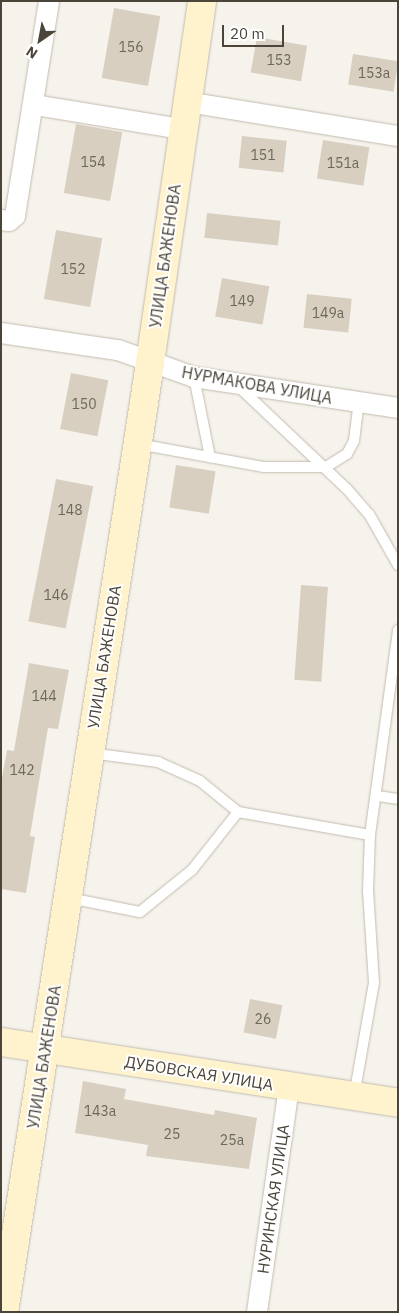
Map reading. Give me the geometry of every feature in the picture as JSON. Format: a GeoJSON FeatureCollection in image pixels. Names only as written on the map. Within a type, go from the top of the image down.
{"type":"FeatureCollection","features":[{"type":"Feature","properties":{"kind":"main road","name":"УЛИЦА БАЖЕНОВА"},"geometry":{"type":"LineString","coordinates":[[4,1312],[6,1269],[45,1050],[150,363],[184,115],[202,1]]}},
{"type":"Feature","properties":{"kind":"main road","name":"ДУБОВСКАЯ УЛИЦА"},"geometry":{"type":"LineString","coordinates":[[1,1042],[398,1103]]}},
{"type":"Feature","properties":{"kind":"street"},"geometry":{"type":"LineString","coordinates":[[1,220],[9,221],[15,216],[35,105],[49,1]]}},
{"type":"Feature","properties":{"kind":"street"},"geometry":{"type":"LineString","coordinates":[[35,105],[184,115],[398,136]]}},
{"type":"Feature","properties":{"kind":"street","name":"НУРМАКОВА УЛИЦА"},"geometry":{"type":"LineString","coordinates":[[1,334],[118,350],[194,378],[398,408]]}},
{"type":"Feature","properties":{"kind":"street","name":"НУРИНСКАЯ УЛИЦА"},"geometry":{"type":"LineString","coordinates":[[257,1312],[289,1087]]}},
{"type":"Feature","properties":{"kind":"lane"},"geometry":{"type":"LineString","coordinates":[[194,378],[210,457]]}},
{"type":"Feature","properties":{"kind":"lane"},"geometry":{"type":"LineString","coordinates":[[236,384],[326,467],[369,514],[398,565]]}},
{"type":"Feature","properties":{"kind":"lane"},"geometry":{"type":"LineString","coordinates":[[138,443],[263,467],[326,467],[347,454],[354,440],[359,403]]}},
{"type":"Feature","properties":{"kind":"lane"},"geometry":{"type":"LineString","coordinates":[[353,1096],[374,983],[368,891],[370,835],[377,796],[398,630]]}},
{"type":"Feature","properties":{"kind":"lane"},"geometry":{"type":"LineString","coordinates":[[89,753],[158,762],[200,781],[238,812],[370,835]]}},
{"type":"Feature","properties":{"kind":"lane"},"geometry":{"type":"LineString","coordinates":[[377,796],[398,799]]}},
{"type":"Feature","properties":{"kind":"lane"},"geometry":{"type":"LineString","coordinates":[[68,898],[140,912],[192,870],[238,812]]}},
{"type":"Feature","properties":{"kind":"building"},"geometry":{"type":"Polygon","coordinates":[[[114,8],[160,16],[148,86],[102,78],[114,8]]]}},
{"type":"Feature","properties":{"kind":"building"},"geometry":{"type":"Polygon","coordinates":[[[257,37],[307,46],[301,81],[251,72],[257,37]]]}},
{"type":"Feature","properties":{"kind":"building"},"geometry":{"type":"Polygon","coordinates":[[[353,54],[398,61],[394,92],[348,85],[353,54]]]}},
{"type":"Feature","properties":{"kind":"building"},"geometry":{"type":"Polygon","coordinates":[[[76,124],[122,132],[110,201],[64,193],[76,124]]]}},
{"type":"Feature","properties":{"kind":"building"},"geometry":{"type":"Polygon","coordinates":[[[242,136],[287,141],[283,173],[239,168],[242,136]]]}},
{"type":"Feature","properties":{"kind":"building"},"geometry":{"type":"Polygon","coordinates":[[[323,140],[369,147],[363,186],[317,179],[323,140]]]}},
{"type":"Feature","properties":{"kind":"building"},"geometry":{"type":"Polygon","coordinates":[[[207,213],[281,221],[278,246],[204,238],[207,213]]]}},
{"type":"Feature","properties":{"kind":"building"},"geometry":{"type":"Polygon","coordinates":[[[56,230],[102,238],[90,307],[44,299],[56,230]]]}},
{"type":"Feature","properties":{"kind":"building"},"geometry":{"type":"Polygon","coordinates":[[[222,278],[269,286],[262,325],[215,316],[222,278]]]}},
{"type":"Feature","properties":{"kind":"building"},"geometry":{"type":"Polygon","coordinates":[[[307,294],[352,299],[348,333],[303,328],[307,294]]]}},
{"type":"Feature","properties":{"kind":"building"},"geometry":{"type":"Polygon","coordinates":[[[71,373],[108,380],[97,436],[60,429],[71,373]]]}},
{"type":"Feature","properties":{"kind":"building"},"geometry":{"type":"Polygon","coordinates":[[[176,465],[216,471],[209,514],[169,507],[176,465]]]}},
{"type":"Feature","properties":{"kind":"building"},"geometry":{"type":"Polygon","coordinates":[[[56,479],[93,486],[66,629],[28,621],[56,479]]]}},
{"type":"Feature","properties":{"kind":"building"},"geometry":{"type":"Polygon","coordinates":[[[301,585],[328,587],[321,682],[294,680],[301,585]]]}},
{"type":"Feature","properties":{"kind":"building"},"geometry":{"type":"Polygon","coordinates":[[[29,663],[69,670],[58,729],[48,728],[30,836],[35,837],[26,893],[1,889],[1,784],[7,750],[14,751],[29,663]]]}},
{"type":"Feature","properties":{"kind":"building"},"geometry":{"type":"Polygon","coordinates":[[[250,999],[282,1005],[276,1039],[244,1032],[250,999]]]}},
{"type":"Feature","properties":{"kind":"building"},"geometry":{"type":"Polygon","coordinates":[[[83,1081],[126,1089],[124,1099],[214,1115],[215,1110],[257,1118],[249,1169],[146,1156],[148,1145],[75,1133],[83,1081]]]}}]}
